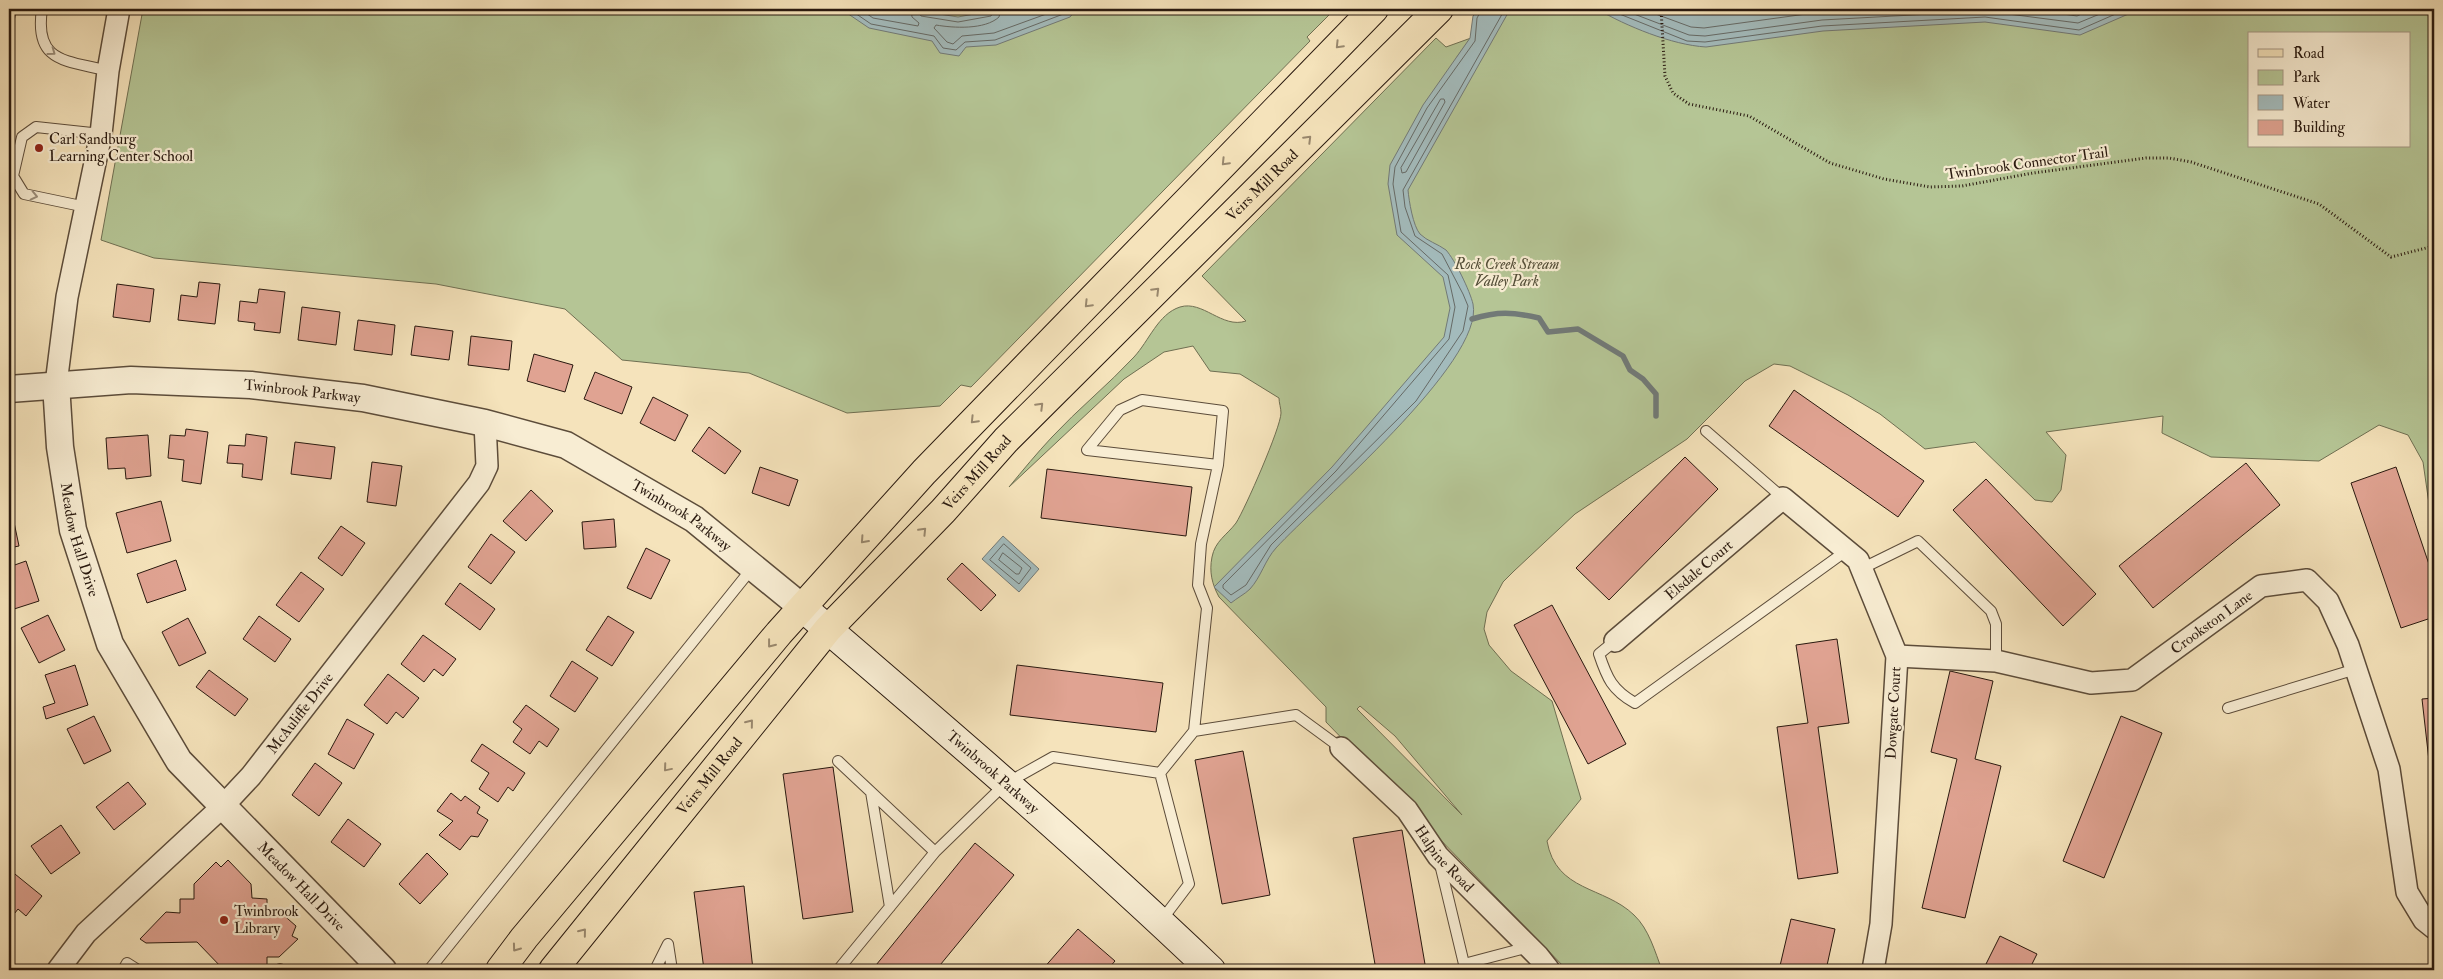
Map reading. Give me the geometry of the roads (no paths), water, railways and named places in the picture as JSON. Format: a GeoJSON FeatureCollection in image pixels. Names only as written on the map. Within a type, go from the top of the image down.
{"type":"FeatureCollection","features":[{"type":"Feature","properties":{"kind":"main road"},"geometry":{"type":"LineString","coordinates":[[500,970],[545,912],[779,633],[804,608],[954,440],[1374,10]]}},
{"type":"Feature","properties":{"kind":"main road","name":"Veirs Mill Road"},"geometry":{"type":"LineString","coordinates":[[553,970],[766,702],[828,629],[943,511],[1006,440],[1435,12]]}},
{"type":"Feature","properties":{"kind":"main road","name":"Twinbrook Parkway"},"geometry":{"type":"LineString","coordinates":[[804,608],[1005,784],[1211,970]]}},
{"type":"Feature","properties":{"kind":"street","name":"Meadow Hall Drive"},"geometry":{"type":"LineString","coordinates":[[120,9],[108,71],[101,134],[67,297],[56,384],[60,447],[73,530],[110,644],[179,761],[383,970]]}},
{"type":"Feature","properties":{"kind":"street","name":"Twinbrook Parkway"},"geometry":{"type":"LineString","coordinates":[[9,389],[56,384],[131,380],[251,385],[363,398],[485,424],[566,445],[694,519],[804,608]]}},
{"type":"Feature","properties":{"kind":"street","name":"McAuliffe Drive"},"geometry":{"type":"LineString","coordinates":[[58,970],[86,933],[222,807],[251,776],[479,483],[487,466],[485,424]]}},
{"type":"Feature","properties":{"kind":"street","name":"Dowgate Court"},"geometry":{"type":"LineString","coordinates":[[1783,498],[1858,560],[1896,656],[1882,924],[1873,970]]}},
{"type":"Feature","properties":{"kind":"street","name":"Elsdale Court"},"geometry":{"type":"LineString","coordinates":[[1615,641],[1783,498]]}},
{"type":"Feature","properties":{"kind":"street","name":"Crookston Lane"},"geometry":{"type":"LineString","coordinates":[[1896,656],[1996,661],[2091,682],[2132,680],[2261,586],[2307,580],[2328,601],[2348,645],[2389,769],[2407,892],[2424,920],[2434,928]]}},
{"type":"Feature","properties":{"kind":"street","name":"Halpine Road"},"geometry":{"type":"LineString","coordinates":[[1342,748],[1407,810],[1438,856],[1529,947],[1549,970]]}},
{"type":"Feature","properties":{"kind":"lane"},"geometry":{"type":"LineString","coordinates":[[42,9],[39,28],[43,46],[57,57],[108,71]]}},
{"type":"Feature","properties":{"kind":"lane"},"geometry":{"type":"LineString","coordinates":[[86,207],[24,194],[13,176],[22,137],[36,127],[101,134]]}},
{"type":"Feature","properties":{"kind":"lane"},"geometry":{"type":"LineString","coordinates":[[1160,773],[1194,731],[1207,608],[1198,585],[1201,544],[1218,465],[1223,412],[1142,400],[1120,410],[1087,450],[1218,465]]}},
{"type":"Feature","properties":{"kind":"lane"},"geometry":{"type":"LineString","coordinates":[[1706,432],[1783,498]]}},
{"type":"Feature","properties":{"kind":"lane"},"geometry":{"type":"LineString","coordinates":[[1861,569],[1918,541],[1990,611],[1996,624],[1996,661]]}},
{"type":"Feature","properties":{"kind":"lane"},"geometry":{"type":"LineString","coordinates":[[1615,641],[1599,654],[1611,684],[1621,695],[1635,703],[1846,551]]}},
{"type":"Feature","properties":{"kind":"lane"},"geometry":{"type":"LineString","coordinates":[[429,970],[754,566]]}},
{"type":"Feature","properties":{"kind":"lane"},"geometry":{"type":"LineString","coordinates":[[2228,708],[2356,669]]}},
{"type":"Feature","properties":{"kind":"lane"},"geometry":{"type":"LineString","coordinates":[[1194,731],[1296,715],[1342,748]]}},
{"type":"Feature","properties":{"kind":"lane"},"geometry":{"type":"LineString","coordinates":[[838,970],[935,852],[1005,784],[1053,757],[1160,773]]}},
{"type":"Feature","properties":{"kind":"lane"},"geometry":{"type":"LineString","coordinates":[[838,761],[935,852]]}},
{"type":"Feature","properties":{"kind":"lane"},"geometry":{"type":"LineString","coordinates":[[1160,773],[1188,884],[1160,922]]}},
{"type":"Feature","properties":{"kind":"lane"},"geometry":{"type":"LineString","coordinates":[[871,792],[890,907]]}},
{"type":"Feature","properties":{"kind":"lane"},"geometry":{"type":"LineString","coordinates":[[1438,856],[1464,964],[1529,947]]}},
{"type":"Feature","properties":{"kind":"lane"},"geometry":{"type":"LineString","coordinates":[[655,970],[668,944],[672,970]]}},
{"type":"Feature","properties":{"kind":"lane"},"geometry":{"type":"LineString","coordinates":[[123,970],[127,963],[138,970]]}},
{"type":"Feature","properties":{"kind":"water"},"geometry":{"type":"Polygon","coordinates":[[[841,9],[908,9],[958,17],[1001,9],[1077,9],[1070,17],[996,45],[966,47],[959,56],[940,53],[932,41],[869,28],[841,9]]]}},
{"type":"Feature","properties":{"kind":"water"},"geometry":{"type":"Polygon","coordinates":[[[1479,9],[1525,9],[1508,13],[1408,190],[1415,225],[1420,234],[1446,250],[1466,284],[1473,304],[1470,329],[1453,360],[1426,395],[1359,467],[1276,548],[1250,589],[1231,603],[1214,587],[1332,467],[1444,337],[1450,308],[1443,277],[1397,235],[1388,184],[1390,165],[1423,105],[1470,38],[1473,16],[1479,9]]]}},
{"type":"Feature","properties":{"kind":"water"},"geometry":{"type":"Polygon","coordinates":[[[1597,9],[2140,9],[2080,35],[1985,22],[1823,31],[1706,47],[1664,39],[1621,22],[1597,9]]]}},
{"type":"Feature","properties":{"kind":"water"},"geometry":{"type":"Polygon","coordinates":[[[1003,536],[1039,569],[1019,592],[982,559],[1003,536]]]}},
{"type":"Feature","properties":{"kind":"waterway"},"geometry":{"type":"LineString","coordinates":[[1472,319],[1498,314],[1521,314],[1539,318],[1548,332],[1578,329],[1623,356],[1630,370],[1643,379],[1656,394],[1656,416]]}},
{"type":"Feature","properties":{"kind":"place","name":"Carl Sandburg Learning Center School"},"geometry":{"type":"Point","coordinates":[39,148]}},
{"type":"Feature","properties":{"kind":"place","name":"Twinbrook Library"},"geometry":{"type":"Point","coordinates":[224,920]}},
{"type":"Feature","properties":{"kind":"park label","name":"Rock Creek Stream Valley Park"},"geometry":{"type":"Point","coordinates":[1507,272]}}]}
